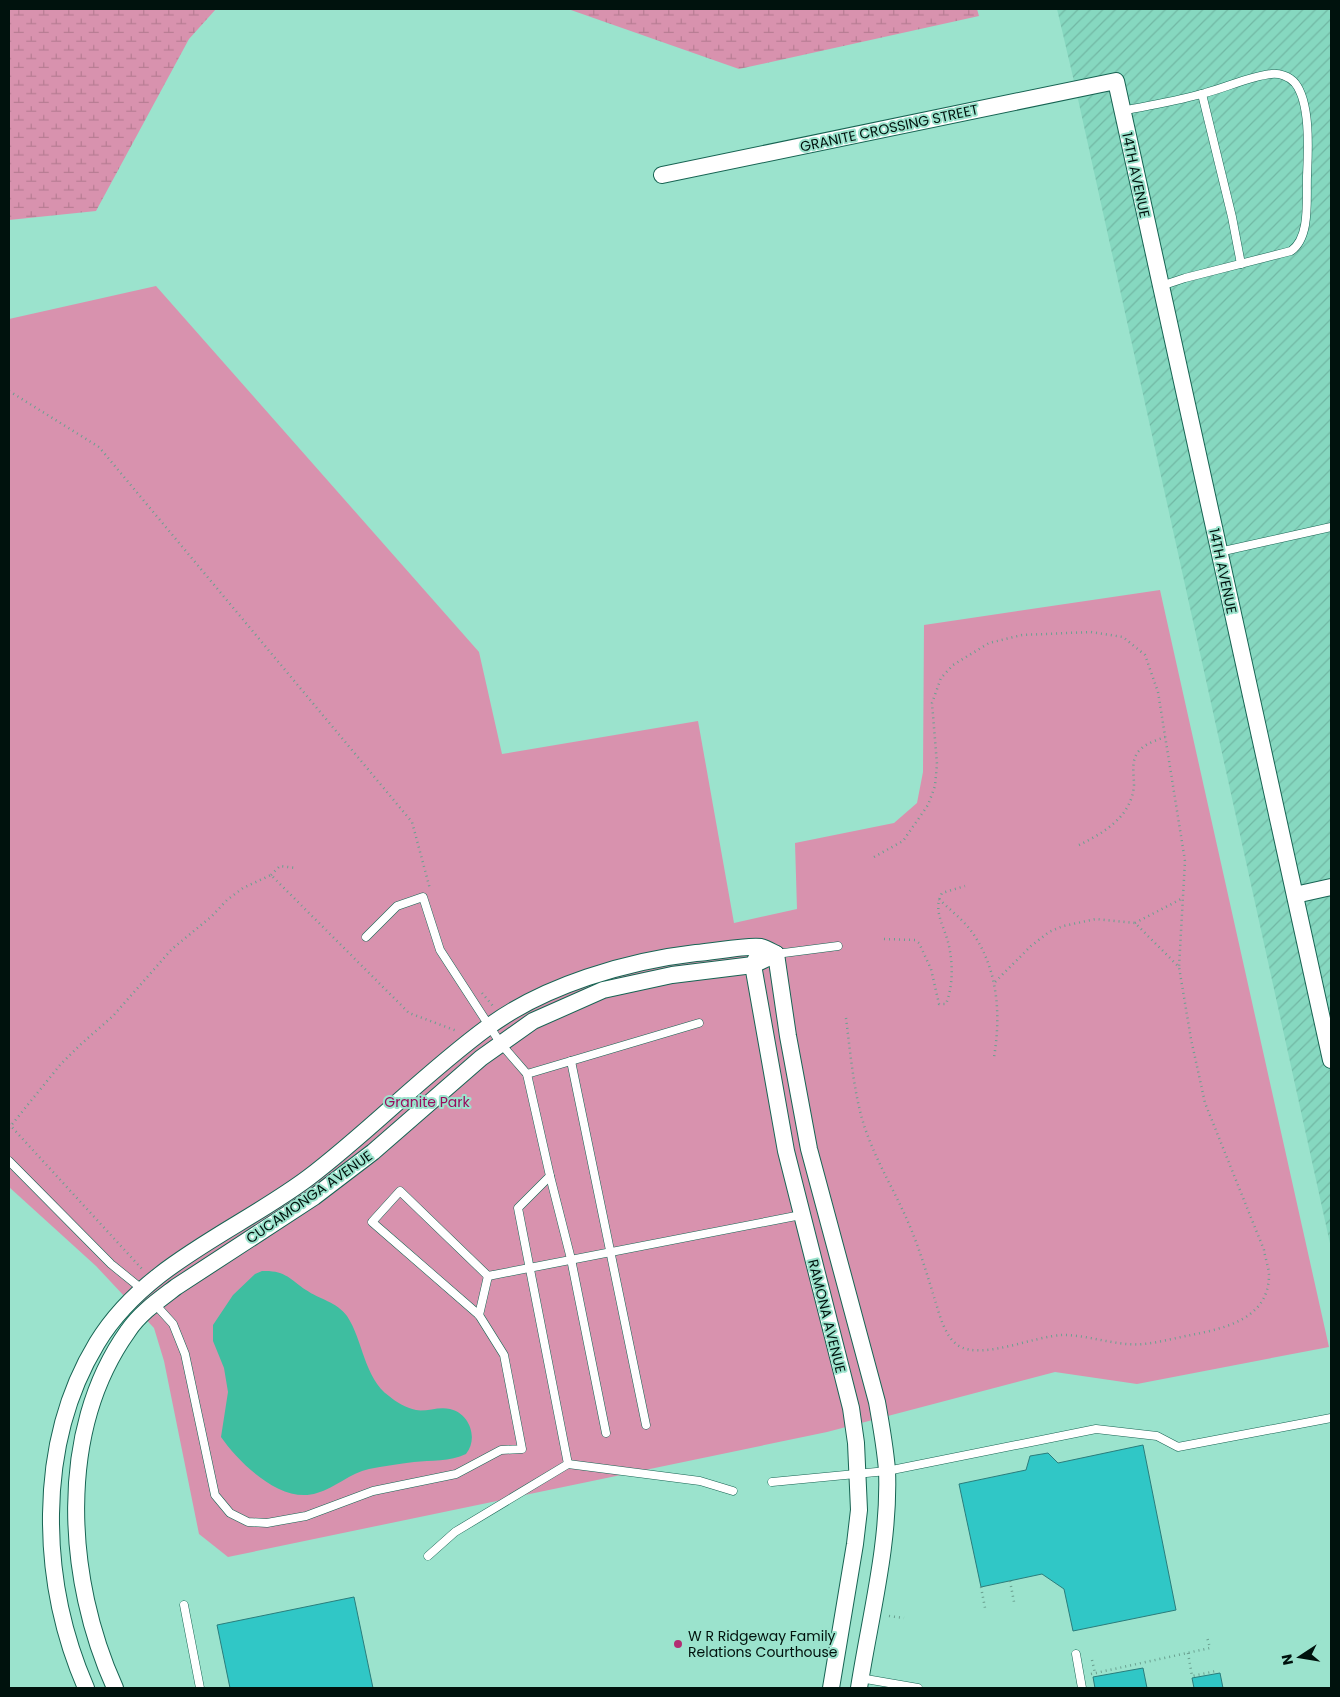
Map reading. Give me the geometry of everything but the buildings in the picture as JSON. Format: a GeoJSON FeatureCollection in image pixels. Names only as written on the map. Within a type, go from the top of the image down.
{"type":"FeatureCollection","features":[{"type":"Feature","properties":{"kind":"street","name":"14TH AVENUE"},"geometry":{"type":"LineString","coordinates":[[1116,82],[1331,1060]]}},
{"type":"Feature","properties":{"kind":"street","name":"GRANITE CROSSING STREET"},"geometry":{"type":"LineString","coordinates":[[662,175],[1116,82]]}},
{"type":"Feature","properties":{"kind":"street"},"geometry":{"type":"LineString","coordinates":[[1295,894],[1331,887]]}},
{"type":"Feature","properties":{"kind":"street"},"geometry":{"type":"LineString","coordinates":[[753,965],[762,947],[776,954]]}},
{"type":"Feature","properties":{"kind":"street","name":"CUCAMONGA AVENUE"},"geometry":{"type":"LineString","coordinates":[[86,1688],[66,1632],[55,1575],[51,1541],[51,1509],[57,1459],[65,1418],[93,1350],[117,1314],[142,1289],[167,1270],[306,1179],[490,1026],[525,1005],[561,988],[633,963],[670,956],[762,947]]}},
{"type":"Feature","properties":{"kind":"street","name":"CUCAMONGA AVENUE"},"geometry":{"type":"LineString","coordinates":[[115,1688],[96,1641],[80,1569],[77,1510],[80,1464],[94,1395],[104,1371],[129,1329],[155,1303],[176,1287],[314,1197],[373,1152],[481,1058],[533,1021],[603,990],[672,975],[753,965],[776,954]]}},
{"type":"Feature","properties":{"kind":"street","name":"RAMONA AVENUE"},"geometry":{"type":"LineString","coordinates":[[776,954],[788,1036],[809,1149],[827,1208],[877,1402],[887,1471],[882,1546],[859,1683]]}},
{"type":"Feature","properties":{"kind":"street","name":"RAMONA AVENUE"},"geometry":{"type":"LineString","coordinates":[[753,965],[776,1101],[801,1215],[851,1408],[858,1474],[858,1510],[855,1544],[831,1688]]}},
{"type":"Feature","properties":{"kind":"lane"},"geometry":{"type":"LineString","coordinates":[[1122,111],[1202,94],[1270,74],[1283,74],[1295,83],[1303,104],[1309,136],[1303,236],[1299,246],[1290,251],[1161,286]]}},
{"type":"Feature","properties":{"kind":"lane"},"geometry":{"type":"LineString","coordinates":[[1202,94],[1232,217],[1241,264]]}},
{"type":"Feature","properties":{"kind":"lane"},"geometry":{"type":"LineString","coordinates":[[1219,552],[1331,527]]}},
{"type":"Feature","properties":{"kind":"lane"},"geometry":{"type":"LineString","coordinates":[[366,938],[397,906],[423,897],[440,950],[501,1044],[527,1074],[571,1259],[606,1433]]}},
{"type":"Feature","properties":{"kind":"lane"},"geometry":{"type":"LineString","coordinates":[[776,954],[838,946]]}},
{"type":"Feature","properties":{"kind":"lane"},"geometry":{"type":"LineString","coordinates":[[527,1074],[699,1023]]}},
{"type":"Feature","properties":{"kind":"lane"},"geometry":{"type":"LineString","coordinates":[[571,1060],[646,1424]]}},
{"type":"Feature","properties":{"kind":"lane"},"geometry":{"type":"LineString","coordinates":[[9,1160],[111,1264],[142,1289],[174,1324],[185,1354],[215,1495],[230,1512],[248,1522],[267,1523],[306,1516],[373,1491],[456,1474],[501,1450],[522,1449],[504,1355],[478,1315],[372,1222],[400,1191],[488,1276]]}},
{"type":"Feature","properties":{"kind":"lane"},"geometry":{"type":"LineString","coordinates":[[550,1176],[518,1208],[568,1464]]}},
{"type":"Feature","properties":{"kind":"lane"},"geometry":{"type":"LineString","coordinates":[[488,1276],[801,1215]]}},
{"type":"Feature","properties":{"kind":"lane"},"geometry":{"type":"LineString","coordinates":[[478,1315],[488,1276]]}},
{"type":"Feature","properties":{"kind":"lane"},"geometry":{"type":"LineString","coordinates":[[772,1482],[887,1471],[1096,1429],[1157,1436],[1178,1447],[1331,1418]]}},
{"type":"Feature","properties":{"kind":"lane"},"geometry":{"type":"LineString","coordinates":[[428,1556],[455,1532],[568,1464],[700,1481],[733,1490]]}},
{"type":"Feature","properties":{"kind":"lane"},"geometry":{"type":"LineString","coordinates":[[184,1605],[200,1688]]}},
{"type":"Feature","properties":{"kind":"lane"},"geometry":{"type":"LineString","coordinates":[[1076,1654],[1082,1688]]}},
{"type":"Feature","properties":{"kind":"lane"},"geometry":{"type":"LineString","coordinates":[[859,1683],[918,1688]]}},
{"type":"Feature","properties":{"kind":"path"},"geometry":{"type":"LineString","coordinates":[[9,391],[99,448],[412,822],[431,894]]}},
{"type":"Feature","properties":{"kind":"path"},"geometry":{"type":"LineString","coordinates":[[846,1018],[861,1114],[872,1150],[910,1228],[942,1322],[950,1337],[958,1346],[970,1350],[984,1350],[1048,1336],[1065,1335],[1126,1344],[1148,1343],[1222,1329],[1242,1321],[1254,1310],[1266,1292],[1269,1275],[1264,1250],[1205,1103],[1191,1039],[1180,967],[1185,862],[1158,692],[1152,670],[1145,656],[1123,637],[1091,632],[1022,634],[989,643],[952,665],[941,678],[932,703],[937,764],[935,786],[928,805],[902,841],[874,857]]}},
{"type":"Feature","properties":{"kind":"path"},"geometry":{"type":"LineString","coordinates":[[1079,845],[1112,826],[1123,814],[1132,798],[1133,764],[1136,755],[1141,748],[1165,736]]}},
{"type":"Feature","properties":{"kind":"path"},"geometry":{"type":"LineString","coordinates":[[143,1270],[10,1126],[60,1066],[80,1045],[113,1016],[172,948],[243,888],[271,875],[280,866],[296,868]]}},
{"type":"Feature","properties":{"kind":"path"},"geometry":{"type":"LineString","coordinates":[[271,875],[408,1013],[459,1031]]}},
{"type":"Feature","properties":{"kind":"path"},"geometry":{"type":"LineString","coordinates":[[884,939],[915,940],[919,943],[931,970],[939,1004],[946,1004],[951,979],[951,960],[945,932],[937,911],[939,898],[946,891],[965,886]]}},
{"type":"Feature","properties":{"kind":"path"},"geometry":{"type":"LineString","coordinates":[[939,898],[973,933],[985,954],[994,984],[998,1024],[994,1057]]}},
{"type":"Feature","properties":{"kind":"path"},"geometry":{"type":"LineString","coordinates":[[994,984],[1032,946],[1049,932],[1063,926],[1096,919],[1135,923],[1183,898]]}},
{"type":"Feature","properties":{"kind":"path"},"geometry":{"type":"LineString","coordinates":[[1135,923],[1180,967]]}},
{"type":"Feature","properties":{"kind":"path"},"geometry":{"type":"LineString","coordinates":[[477,986],[494,1007]]}},
{"type":"Feature","properties":{"kind":"path"},"geometry":{"type":"LineString","coordinates":[[1010,1581],[1014,1602]]}},
{"type":"Feature","properties":{"kind":"path"},"geometry":{"type":"LineString","coordinates":[[981,1587],[985,1608]]}},
{"type":"Feature","properties":{"kind":"path"},"geometry":{"type":"LineString","coordinates":[[889,1616],[904,1618]]}},
{"type":"Feature","properties":{"kind":"path"},"geometry":{"type":"LineString","coordinates":[[1091,1674],[1210,1648],[1208,1637]]}},
{"type":"Feature","properties":{"kind":"path"},"geometry":{"type":"LineString","coordinates":[[1188,1653],[1192,1676],[1216,1671]]}},
{"type":"Feature","properties":{"kind":"path"},"geometry":{"type":"LineString","coordinates":[[1092,1660],[1095,1673]]}},
{"type":"Feature","properties":{"kind":"shaded area"},"geometry":{"type":"Polygon","coordinates":[[[1057,9],[1331,9],[1331,1248],[1076,90],[1057,9]]]}},
{"type":"Feature","properties":{"kind":"shaded area"},"geometry":{"type":"Polygon","coordinates":[[[262,1271],[276,1272],[287,1276],[306,1290],[343,1311],[357,1336],[374,1379],[389,1396],[405,1406],[416,1410],[446,1408],[457,1411],[462,1415],[467,1421],[472,1434],[470,1448],[466,1454],[447,1460],[414,1462],[369,1469],[355,1474],[324,1491],[304,1495],[290,1493],[276,1487],[250,1469],[221,1437],[228,1392],[224,1368],[213,1341],[213,1325],[233,1295],[255,1274],[262,1271]]]}},
{"type":"Feature","properties":{"kind":"green space"},"geometry":{"type":"Polygon","coordinates":[[[9,9],[216,9],[189,39],[96,211],[9,220],[9,9]]]}},
{"type":"Feature","properties":{"kind":"green space"},"geometry":{"type":"Polygon","coordinates":[[[568,9],[977,9],[979,16],[739,69],[568,9]]]}},
{"type":"Feature","properties":{"kind":"green space","name":"Granite Park"},"geometry":{"type":"Polygon","coordinates":[[[156,286],[479,652],[502,754],[698,721],[734,923],[797,909],[795,843],[894,823],[917,803],[923,772],[924,625],[1160,590],[1329,1347],[1137,1384],[1055,1372],[827,1432],[228,1557],[199,1534],[164,1361],[154,1328],[96,1266],[9,1187],[9,319],[156,286]]]}},
{"type":"Feature","properties":{"kind":"place","name":"W R Ridgeway Family Relations Courthouse"},"geometry":{"type":"Point","coordinates":[678,1644]}}]}
